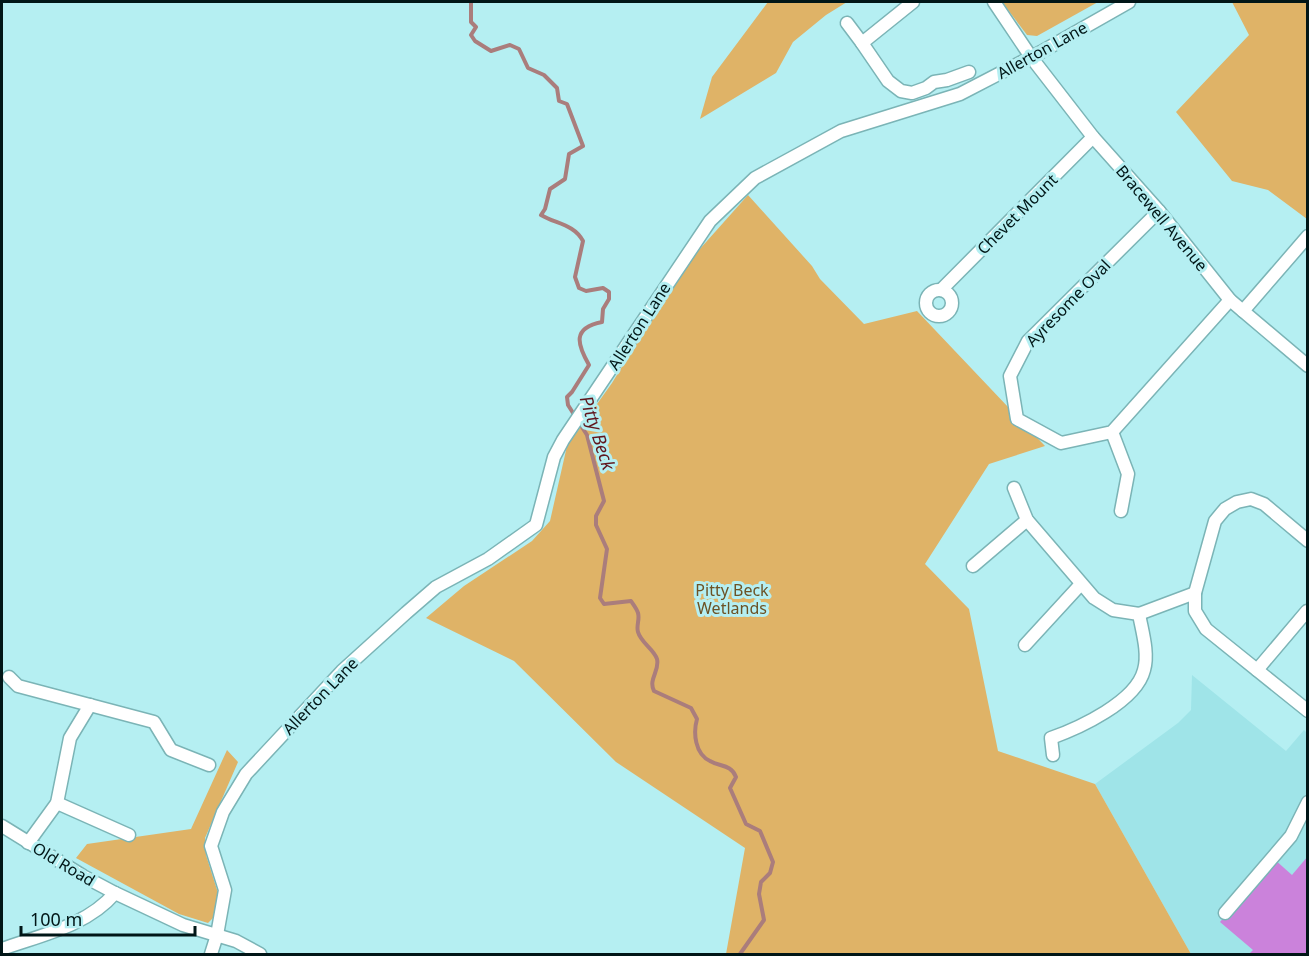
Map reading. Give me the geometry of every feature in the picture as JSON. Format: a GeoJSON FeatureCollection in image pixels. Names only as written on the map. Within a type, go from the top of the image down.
{"type":"FeatureCollection","features":[{"type":"Feature","properties":{"kind":"street"},"geometry":{"type":"LineString","coordinates":[[862,43],[912,2]]}},
{"type":"Feature","properties":{"kind":"street","name":"Bracewell Avenue"},"geometry":{"type":"LineString","coordinates":[[994,2],[1031,57],[1093,137],[1159,211],[1230,300],[1308,366]]}},
{"type":"Feature","properties":{"kind":"street","name":"Allerton Lane"},"geometry":{"type":"LineString","coordinates":[[211,954],[217,935],[225,890],[211,846],[223,812],[246,774],[342,671],[413,606],[436,587],[488,559],[536,525],[554,457],[563,440],[710,221],[755,178],[842,131],[960,94],[1129,2]]}},
{"type":"Feature","properties":{"kind":"street"},"geometry":{"type":"LineString","coordinates":[[847,23],[888,81],[901,91],[912,93],[934,82],[969,72]]}},
{"type":"Feature","properties":{"kind":"street","name":"Chevet Mount"},"geometry":{"type":"LineString","coordinates":[[941,290],[1093,137]]}},
{"type":"Feature","properties":{"kind":"street","name":"Ayresome Oval"},"geometry":{"type":"LineString","coordinates":[[1112,432],[1061,443],[1052,439],[1017,419],[1010,376],[1028,341],[1159,211]]}},
{"type":"Feature","properties":{"kind":"street"},"geometry":{"type":"LineString","coordinates":[[1243,311],[1308,236]]}},
{"type":"Feature","properties":{"kind":"street"},"geometry":{"type":"LineString","coordinates":[[1121,511],[1128,474],[1112,432],[1230,300]]}},
{"type":"Feature","properties":{"kind":"street"},"geometry":{"type":"LineString","coordinates":[[1014,488],[1027,520],[1094,598],[1113,610],[1139,614],[1195,593]]}},
{"type":"Feature","properties":{"kind":"street"},"geometry":{"type":"LineString","coordinates":[[1308,541],[1264,504],[1251,499],[1237,502],[1225,509],[1215,521],[1195,593],[1195,611],[1206,629],[1308,711]]}},
{"type":"Feature","properties":{"kind":"street"},"geometry":{"type":"LineString","coordinates":[[973,566],[1027,520]]}},
{"type":"Feature","properties":{"kind":"street"},"geometry":{"type":"LineString","coordinates":[[1025,645],[1081,584]]}},
{"type":"Feature","properties":{"kind":"street"},"geometry":{"type":"LineString","coordinates":[[1257,670],[1307,611]]}},
{"type":"Feature","properties":{"kind":"street"},"geometry":{"type":"LineString","coordinates":[[1053,755],[1051,738],[1076,729],[1108,711],[1136,686],[1144,670],[1144,649],[1139,614]]}},
{"type":"Feature","properties":{"kind":"street"},"geometry":{"type":"LineString","coordinates":[[14,681],[154,722],[171,750],[209,765]]}},
{"type":"Feature","properties":{"kind":"street"},"geometry":{"type":"LineString","coordinates":[[28,843],[57,803],[70,738],[90,705]]}},
{"type":"Feature","properties":{"kind":"street"},"geometry":{"type":"LineString","coordinates":[[1225,913],[1292,836],[1308,802]]}},
{"type":"Feature","properties":{"kind":"street"},"geometry":{"type":"LineString","coordinates":[[57,803],[129,835]]}},
{"type":"Feature","properties":{"kind":"street","name":"Old Road"},"geometry":{"type":"LineString","coordinates":[[2,826],[115,893],[183,925],[236,941],[260,954]]}},
{"type":"Feature","properties":{"kind":"street"},"geometry":{"type":"LineString","coordinates":[[2,949],[69,925],[94,913],[104,906],[115,893]]}},
{"type":"Feature","properties":{"kind":"shaded area"},"geometry":{"type":"Polygon","coordinates":[[[1192,675],[1286,751],[1304,730],[1308,734],[1307,954],[1191,954],[1095,784],[1178,723],[1191,710],[1192,675]]]}},
{"type":"Feature","properties":{"kind":"green space"},"geometry":{"type":"Polygon","coordinates":[[[768,2],[847,2],[826,15],[793,42],[776,73],[700,119],[712,77],[768,2]]]}},
{"type":"Feature","properties":{"kind":"green space"},"geometry":{"type":"Polygon","coordinates":[[[1002,2],[1098,2],[1037,36],[1027,35],[1002,2]]]}},
{"type":"Feature","properties":{"kind":"green space"},"geometry":{"type":"Polygon","coordinates":[[[1232,2],[1307,2],[1307,219],[1268,190],[1232,181],[1176,112],[1249,35],[1232,2]]]}},
{"type":"Feature","properties":{"kind":"green space","name":"Pitty Beck Wetlands"},"geometry":{"type":"Polygon","coordinates":[[[748,195],[812,266],[820,279],[864,324],[917,311],[1045,446],[989,464],[925,564],[969,609],[998,751],[1095,784],[1191,954],[726,954],[745,848],[616,762],[514,661],[426,618],[464,586],[532,541],[550,521],[567,446],[612,383],[682,269],[748,195]]]}},
{"type":"Feature","properties":{"kind":"green space"},"geometry":{"type":"Polygon","coordinates":[[[227,750],[238,762],[205,838],[206,855],[218,893],[216,915],[208,923],[179,914],[76,858],[87,844],[191,829],[227,750]]]}},
{"type":"Feature","properties":{"kind":"building"},"geometry":{"type":"Polygon","coordinates":[[[1308,856],[1308,954],[1249,954],[1253,950],[1220,922],[1274,859],[1292,875],[1308,856]]]}},
{"type":"Feature","properties":{"kind":"waterway","name":"Pitty Beck"},"geometry":{"type":"LineString","coordinates":[[471,2],[471,22],[476,27],[471,35],[475,41],[491,51],[510,45],[519,49],[528,68],[544,75],[557,88],[559,101],[567,104],[583,146],[569,154],[565,179],[550,189],[545,209],[541,215],[575,231],[583,241],[575,277],[579,288],[586,291],[603,288],[609,292],[609,299],[603,309],[602,322],[586,328],[582,333],[580,344],[589,365],[567,397],[568,405],[587,435],[604,501],[596,516],[596,525],[607,549],[600,598],[604,604],[631,601],[635,607],[640,636],[657,659],[652,683],[654,691],[691,708],[697,719],[695,737],[698,748],[705,758],[734,773],[736,777],[730,788],[746,824],[760,831],[773,862],[770,873],[761,882],[759,894],[764,920],[740,954]]}}]}
